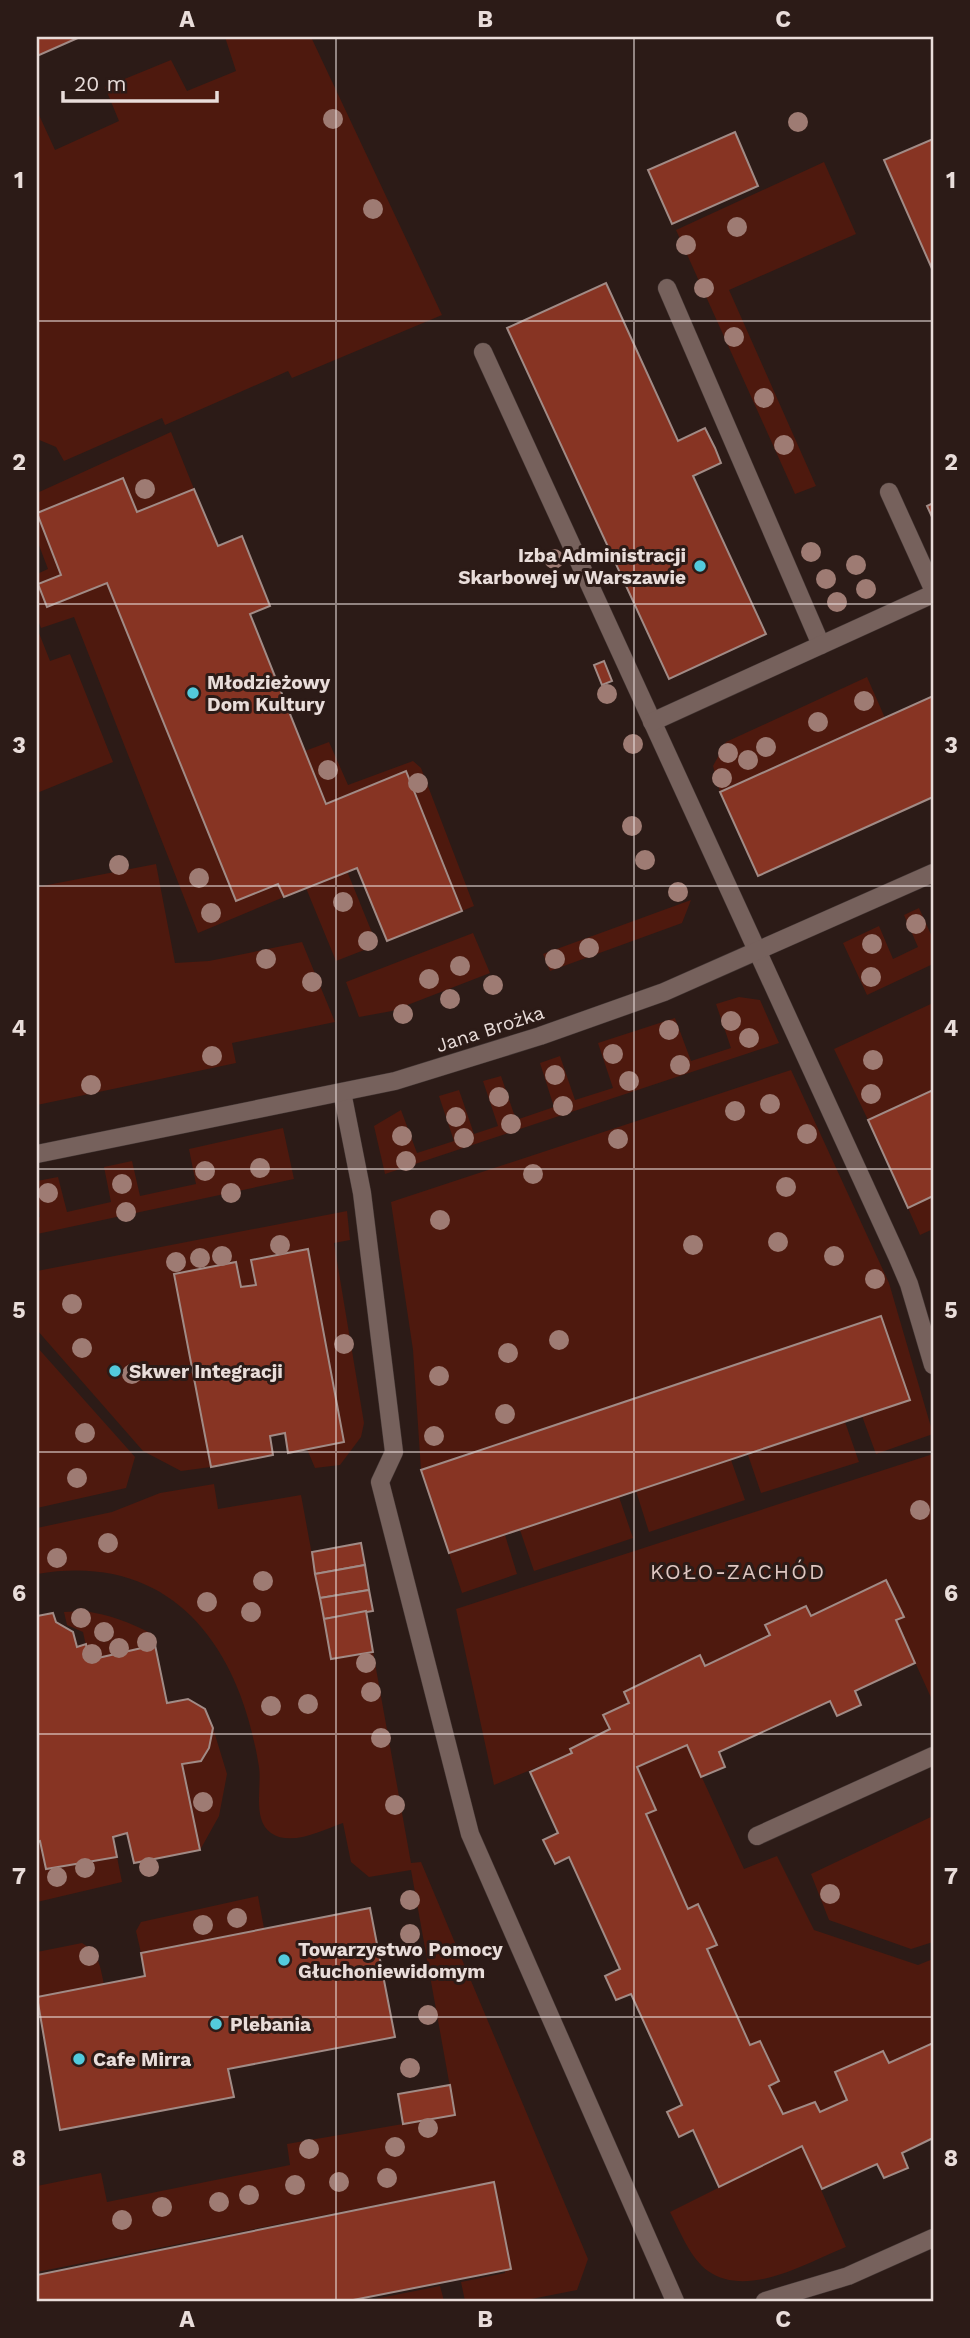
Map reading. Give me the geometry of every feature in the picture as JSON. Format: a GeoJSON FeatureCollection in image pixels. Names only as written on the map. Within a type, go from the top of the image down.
{"type":"FeatureCollection","features":[{"type":"Feature","properties":{"kind":"street"},"geometry":{"type":"LineString","coordinates":[[667,288],[821,645]]}},
{"type":"Feature","properties":{"kind":"street"},"geometry":{"type":"LineString","coordinates":[[483,352],[909,1284],[933,1365]]}},
{"type":"Feature","properties":{"kind":"street"},"geometry":{"type":"LineString","coordinates":[[652,722],[933,592],[889,492]]}},
{"type":"Feature","properties":{"kind":"street","name":"Jana Brożka"},"geometry":{"type":"LineString","coordinates":[[37,1154],[395,1081],[540,1036],[664,992],[933,873]]}},
{"type":"Feature","properties":{"kind":"street"},"geometry":{"type":"LineString","coordinates":[[342,1092],[362,1193],[394,1452],[380,1482],[470,1834],[675,2301]]}},
{"type":"Feature","properties":{"kind":"street"},"geometry":{"type":"LineString","coordinates":[[757,1836],[933,1756]]}},
{"type":"Feature","properties":{"kind":"street"},"geometry":{"type":"LineString","coordinates":[[765,2301],[848,2276],[933,2238]]}},
{"type":"Feature","properties":{"kind":"shaded area"},"geometry":{"type":"Polygon","coordinates":[[[225,37],[311,37],[442,315],[292,378],[288,371],[165,425],[162,418],[64,461],[56,447],[37,439],[37,118],[39,115],[55,150],[119,121],[105,87],[171,60],[187,91],[236,71],[225,37]]]}},
{"type":"Feature","properties":{"kind":"shaded area"},"geometry":{"type":"Polygon","coordinates":[[[824,162],[856,234],[729,290],[816,486],[795,494],[676,230],[824,162]]]}},
{"type":"Feature","properties":{"kind":"shaded area"},"geometry":{"type":"Polygon","coordinates":[[[171,432],[194,489],[137,512],[123,478],[37,513],[37,493],[171,432]]]}},
{"type":"Feature","properties":{"kind":"shaded area"},"geometry":{"type":"Polygon","coordinates":[[[37,515],[61,575],[39,584],[48,606],[107,583],[236,900],[278,884],[284,897],[198,933],[74,617],[41,628],[37,618],[37,574],[48,569],[37,540],[37,515]]]}},
{"type":"Feature","properties":{"kind":"shaded area"},"geometry":{"type":"Polygon","coordinates":[[[37,628],[50,661],[70,654],[113,762],[37,793],[37,628]]]}},
{"type":"Feature","properties":{"kind":"shaded area"},"geometry":{"type":"Polygon","coordinates":[[[867,677],[885,718],[720,792],[713,766],[726,742],[867,677]]]}},
{"type":"Feature","properties":{"kind":"shaded area"},"geometry":{"type":"Polygon","coordinates":[[[329,742],[348,785],[413,761],[421,768],[474,906],[462,911],[406,772],[326,804],[305,751],[329,742]]]}},
{"type":"Feature","properties":{"kind":"shaded area"},"geometry":{"type":"Polygon","coordinates":[[[156,864],[175,963],[209,961],[302,942],[335,1022],[232,1043],[236,1063],[37,1105],[37,887],[156,864]]]}},
{"type":"Feature","properties":{"kind":"shaded area"},"geometry":{"type":"Polygon","coordinates":[[[347,871],[377,945],[336,961],[306,888],[347,871]]]}},
{"type":"Feature","properties":{"kind":"shaded area"},"geometry":{"type":"Polygon","coordinates":[[[691,900],[682,923],[550,971],[543,954],[691,900]]]}},
{"type":"Feature","properties":{"kind":"shaded area"},"geometry":{"type":"Polygon","coordinates":[[[919,908],[933,939],[933,964],[867,995],[843,943],[879,926],[893,959],[918,947],[904,915],[919,908]]]}},
{"type":"Feature","properties":{"kind":"shaded area"},"geometry":{"type":"Polygon","coordinates":[[[473,933],[490,973],[392,1011],[359,1017],[346,982],[473,933]]]}},
{"type":"Feature","properties":{"kind":"shaded area"},"geometry":{"type":"Polygon","coordinates":[[[739,997],[760,1000],[779,1043],[385,1174],[374,1126],[401,1110],[417,1153],[454,1141],[439,1096],[459,1090],[474,1134],[498,1126],[483,1081],[501,1076],[516,1120],[554,1107],[540,1063],[560,1056],[575,1100],[613,1088],[598,1043],[675,1018],[691,1061],[731,1048],[716,1004],[739,997]]]}},
{"type":"Feature","properties":{"kind":"shaded area"},"geometry":{"type":"Polygon","coordinates":[[[933,1003],[933,1090],[868,1120],[834,1049],[933,1003]]]}},
{"type":"Feature","properties":{"kind":"shaded area"},"geometry":{"type":"Polygon","coordinates":[[[791,1070],[889,1283],[933,1434],[876,1454],[862,1416],[909,1400],[881,1316],[421,1470],[413,1350],[391,1202],[791,1070]]]}},
{"type":"Feature","properties":{"kind":"shaded area"},"geometry":{"type":"Polygon","coordinates":[[[283,1128],[294,1179],[37,1234],[37,1218],[40,1217],[37,1181],[58,1177],[67,1212],[111,1202],[104,1167],[132,1161],[140,1196],[196,1184],[189,1149],[283,1128]]]}},
{"type":"Feature","properties":{"kind":"shaded area"},"geometry":{"type":"Polygon","coordinates":[[[933,1196],[933,1229],[920,1235],[908,1208],[933,1196]]]}},
{"type":"Feature","properties":{"kind":"shaded area"},"geometry":{"type":"Polygon","coordinates":[[[347,1211],[350,1240],[334,1243],[364,1423],[361,1437],[340,1465],[315,1468],[307,1449],[344,1442],[308,1249],[251,1259],[256,1285],[241,1287],[236,1262],[174,1274],[211,1467],[181,1471],[143,1451],[37,1330],[37,1271],[347,1211]]]}},
{"type":"Feature","properties":{"kind":"shaded area"},"geometry":{"type":"Polygon","coordinates":[[[37,1347],[135,1457],[126,1488],[37,1508],[37,1347]]]}},
{"type":"Feature","properties":{"kind":"shaded area"},"geometry":{"type":"Polygon","coordinates":[[[845,1422],[859,1462],[761,1493],[748,1455],[845,1422]]]}},
{"type":"Feature","properties":{"kind":"shaded area"},"geometry":{"type":"Polygon","coordinates":[[[933,1454],[933,1702],[896,1620],[904,1616],[886,1580],[811,1616],[805,1606],[766,1625],[770,1635],[705,1666],[700,1656],[624,1692],[629,1703],[604,1715],[610,1729],[570,1748],[572,1753],[494,1785],[456,1609],[933,1454]]]}},
{"type":"Feature","properties":{"kind":"shaded area"},"geometry":{"type":"Polygon","coordinates":[[[731,1460],[745,1500],[649,1532],[636,1491],[731,1460]]]}},
{"type":"Feature","properties":{"kind":"shaded area"},"geometry":{"type":"Polygon","coordinates":[[[214,1484],[218,1509],[301,1495],[331,1658],[373,1652],[411,1863],[421,1862],[588,2259],[577,2290],[521,2301],[465,2301],[461,2282],[505,2273],[487,2183],[37,2272],[37,2186],[101,2173],[107,2202],[290,2165],[287,2144],[455,2115],[411,1870],[369,1877],[351,1862],[343,1823],[297,1838],[279,1837],[265,1827],[260,1812],[259,1767],[250,1723],[235,1683],[216,1647],[192,1616],[162,1593],[126,1577],[85,1571],[37,1574],[37,1528],[112,1512],[160,1493],[214,1484]]]}},
{"type":"Feature","properties":{"kind":"shaded area"},"geometry":{"type":"Polygon","coordinates":[[[619,1497],[633,1538],[534,1571],[520,1530],[619,1497]]]}},
{"type":"Feature","properties":{"kind":"shaded area"},"geometry":{"type":"Polygon","coordinates":[[[505,1535],[517,1574],[462,1593],[449,1553],[505,1535]]]}},
{"type":"Feature","properties":{"kind":"shaded area"},"geometry":{"type":"Polygon","coordinates":[[[85,1611],[119,1619],[144,1630],[152,1634],[155,1645],[89,1660],[83,1632],[67,1625],[64,1612],[85,1611]]]}},
{"type":"Feature","properties":{"kind":"shaded area"},"geometry":{"type":"Polygon","coordinates":[[[213,1728],[227,1774],[219,1816],[200,1850],[182,1764],[209,1748],[213,1728]]]}},
{"type":"Feature","properties":{"kind":"shaded area"},"geometry":{"type":"Polygon","coordinates":[[[687,1745],[744,1869],[777,1856],[814,1930],[918,1965],[933,1959],[933,2043],[889,2063],[883,2051],[836,2072],[847,2100],[820,2112],[815,2102],[783,2114],[769,2086],[778,2081],[760,2041],[750,2045],[707,1949],[717,1945],[699,1904],[688,1909],[646,1814],[655,1810],[637,1767],[687,1745]]]}},
{"type":"Feature","properties":{"kind":"shaded area"},"geometry":{"type":"Polygon","coordinates":[[[933,1816],[933,1942],[911,1949],[829,1920],[811,1874],[933,1816]]]}},
{"type":"Feature","properties":{"kind":"shaded area"},"geometry":{"type":"Polygon","coordinates":[[[40,1841],[46,1869],[117,1857],[122,1882],[37,1902],[37,1842],[40,1841]]]}},
{"type":"Feature","properties":{"kind":"shaded area"},"geometry":{"type":"Polygon","coordinates":[[[258,1896],[264,1928],[141,1953],[136,1931],[141,1922],[258,1896]]]}},
{"type":"Feature","properties":{"kind":"shaded area"},"geometry":{"type":"Polygon","coordinates":[[[82,1943],[95,1956],[104,1984],[37,1997],[37,1952],[82,1943]]]}},
{"type":"Feature","properties":{"kind":"shaded area"},"geometry":{"type":"Polygon","coordinates":[[[802,2146],[846,2247],[796,2269],[759,2280],[724,2279],[708,2271],[691,2252],[670,2212],[802,2146]]]}},
{"type":"Feature","properties":{"kind":"shaded area"},"geometry":{"type":"Polygon","coordinates":[[[440,2286],[444,2301],[365,2301],[440,2286]]]}},
{"type":"Feature","properties":{"kind":"building"},"geometry":{"type":"Polygon","coordinates":[[[37,37],[80,37],[37,56],[37,37]]]}},
{"type":"Feature","properties":{"kind":"building"},"geometry":{"type":"Polygon","coordinates":[[[735,132],[758,186],[672,224],[648,170],[735,132]]]}},
{"type":"Feature","properties":{"kind":"building"},"geometry":{"type":"Polygon","coordinates":[[[933,139],[933,271],[884,160],[933,139]]]}},
{"type":"Feature","properties":{"kind":"building"},"geometry":{"type":"Polygon","coordinates":[[[606,283],[678,441],[705,428],[715,448],[721,463],[693,476],[766,634],[669,679],[507,328],[606,283]]]}},
{"type":"Feature","properties":{"kind":"building"},"geometry":{"type":"Polygon","coordinates":[[[123,478],[137,512],[194,489],[218,546],[242,536],[270,606],[250,614],[326,804],[406,771],[462,911],[387,941],[357,868],[284,897],[278,884],[236,901],[107,583],[47,607],[38,584],[61,575],[37,513],[123,478]]]}},
{"type":"Feature","properties":{"kind":"building"},"geometry":{"type":"Polygon","coordinates":[[[933,503],[933,519],[927,506],[933,503]]]}},
{"type":"Feature","properties":{"kind":"building"},"geometry":{"type":"Polygon","coordinates":[[[604,661],[612,681],[602,685],[594,665],[604,661]]]}},
{"type":"Feature","properties":{"kind":"building"},"geometry":{"type":"Polygon","coordinates":[[[933,696],[933,797],[758,876],[720,792],[933,696]]]}},
{"type":"Feature","properties":{"kind":"building"},"geometry":{"type":"Polygon","coordinates":[[[933,1090],[933,1196],[908,1208],[868,1120],[933,1090]]]}},
{"type":"Feature","properties":{"kind":"building"},"geometry":{"type":"Polygon","coordinates":[[[308,1249],[344,1442],[288,1453],[285,1433],[270,1436],[273,1455],[211,1467],[174,1274],[236,1262],[241,1287],[256,1285],[251,1260],[308,1249]]]}},
{"type":"Feature","properties":{"kind":"building"},"geometry":{"type":"Polygon","coordinates":[[[881,1316],[910,1400],[449,1553],[421,1470],[881,1316]]]}},
{"type":"Feature","properties":{"kind":"building"},"geometry":{"type":"Polygon","coordinates":[[[361,1543],[365,1565],[315,1574],[312,1552],[361,1543]]]}},
{"type":"Feature","properties":{"kind":"building"},"geometry":{"type":"Polygon","coordinates":[[[365,1565],[369,1590],[320,1598],[315,1574],[365,1565]]]}},
{"type":"Feature","properties":{"kind":"building"},"geometry":{"type":"Polygon","coordinates":[[[886,1580],[904,1617],[896,1620],[915,1663],[855,1691],[861,1705],[837,1716],[830,1701],[719,1752],[725,1767],[701,1777],[687,1745],[637,1767],[656,1810],[646,1814],[688,1909],[698,1904],[717,1945],[707,1949],[750,2045],[760,2041],[779,2081],[769,2086],[783,2114],[815,2102],[820,2112],[847,2100],[835,2072],[883,2051],[889,2063],[933,2043],[933,2138],[902,2153],[908,2168],[884,2178],[877,2164],[822,2189],[802,2146],[719,2187],[693,2130],[679,2137],[667,2112],[682,2105],[631,1994],[616,2000],[605,1976],[620,1969],[569,1857],[555,1864],[543,1840],[558,1833],[530,1772],[572,1753],[570,1749],[610,1729],[603,1715],[629,1703],[624,1692],[700,1655],[705,1666],[770,1635],[765,1625],[806,1606],[811,1616],[886,1580]]]}},
{"type":"Feature","properties":{"kind":"building"},"geometry":{"type":"Polygon","coordinates":[[[369,1590],[373,1611],[324,1619],[320,1598],[369,1590]]]}},
{"type":"Feature","properties":{"kind":"building"},"geometry":{"type":"Polygon","coordinates":[[[366,1611],[373,1652],[331,1659],[324,1619],[366,1611]]]}},
{"type":"Feature","properties":{"kind":"building"},"geometry":{"type":"Polygon","coordinates":[[[53,1613],[56,1622],[73,1632],[77,1647],[86,1644],[89,1660],[155,1645],[167,1703],[188,1699],[205,1709],[213,1728],[209,1748],[201,1761],[182,1764],[200,1850],[134,1863],[127,1833],[113,1837],[117,1857],[46,1869],[40,1841],[37,1842],[37,1616],[53,1613]]]}},
{"type":"Feature","properties":{"kind":"building","name":"Plebania"},"geometry":{"type":"Polygon","coordinates":[[[370,1908],[395,2037],[228,2069],[234,2097],[60,2130],[37,1997],[145,1976],[141,1953],[370,1908]]]}},
{"type":"Feature","properties":{"kind":"building"},"geometry":{"type":"Polygon","coordinates":[[[450,2085],[455,2115],[403,2124],[398,2094],[450,2085]]]}},
{"type":"Feature","properties":{"kind":"building"},"geometry":{"type":"Polygon","coordinates":[[[494,2182],[511,2269],[348,2301],[37,2301],[37,2275],[494,2182]]]}},
{"type":"Feature","properties":{"kind":"place","name":"Izba Administracji Skarbowej w Warszawie"},"geometry":{"type":"Point","coordinates":[700,566]}},
{"type":"Feature","properties":{"kind":"place","name":"Młodzieżowy Dom Kultury"},"geometry":{"type":"Point","coordinates":[193,693]}},
{"type":"Feature","properties":{"kind":"place","name":"Skwer Integracji"},"geometry":{"type":"Point","coordinates":[115,1371]}},
{"type":"Feature","properties":{"kind":"place","name":"Towarzystwo Pomocy Głuchoniewidomym"},"geometry":{"type":"Point","coordinates":[284,1960]}},
{"type":"Feature","properties":{"kind":"place","name":"Plebania"},"geometry":{"type":"Point","coordinates":[216,2024]}},
{"type":"Feature","properties":{"kind":"place","name":"Cafe Mirra"},"geometry":{"type":"Point","coordinates":[79,2059]}},
{"type":"Feature","properties":{"kind":"district","name":"KOŁO-ZACHÓD"},"geometry":{"type":"Point","coordinates":[738,1571]}}]}
